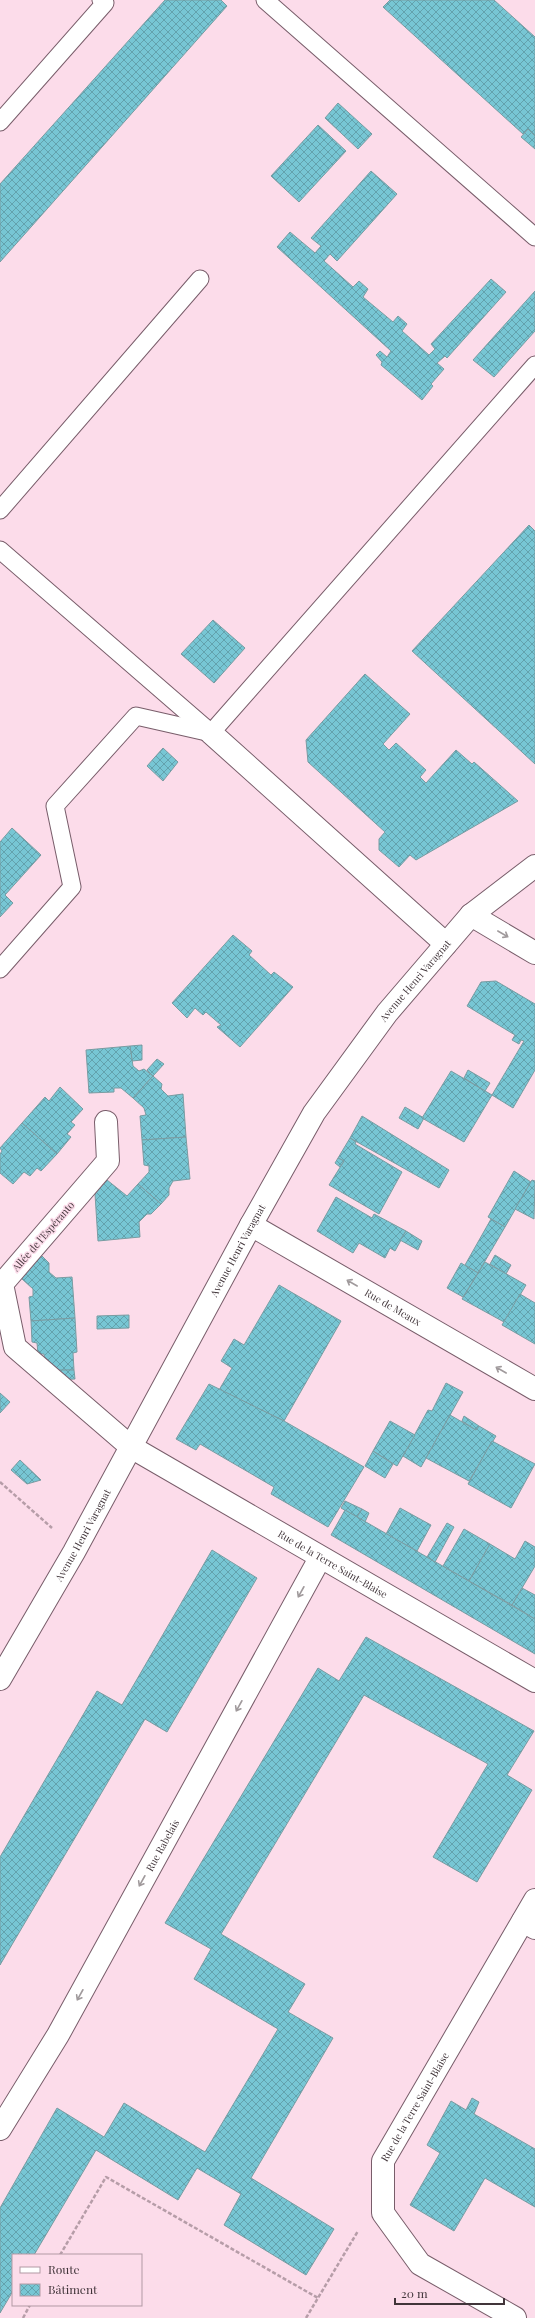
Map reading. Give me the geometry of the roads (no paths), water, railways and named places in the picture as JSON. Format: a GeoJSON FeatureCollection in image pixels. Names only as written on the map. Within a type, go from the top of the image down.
{"type":"FeatureCollection","features":[{"type":"Feature","properties":{"kind":"street"},"geometry":{"type":"LineString","coordinates":[[211,733],[446,944]]}},
{"type":"Feature","properties":{"kind":"street","name":"Avenue Henri Varagnat"},"geometry":{"type":"LineString","coordinates":[[0,1679],[74,1552],[251,1225],[314,1113],[387,1013],[471,915],[535,866]]}},
{"type":"Feature","properties":{"kind":"street"},"geometry":{"type":"LineString","coordinates":[[471,915],[535,953]]}},
{"type":"Feature","properties":{"kind":"street","name":"Allée de l'Espéranto"},"geometry":{"type":"LineString","coordinates":[[106,1122],[108,1161],[2,1284],[15,1347],[131,1447]]}},
{"type":"Feature","properties":{"kind":"street","name":"Rue de Meaux"},"geometry":{"type":"LineString","coordinates":[[251,1225],[535,1389]]}},
{"type":"Feature","properties":{"kind":"street","name":"Rue de la Terre Saint-Blaise"},"geometry":{"type":"LineString","coordinates":[[131,1447],[320,1558],[535,1681]]}},
{"type":"Feature","properties":{"kind":"street","name":"Rue Rabelais"},"geometry":{"type":"LineString","coordinates":[[0,2129],[58,2035],[320,1558]]}},
{"type":"Feature","properties":{"kind":"street","name":"Rue de la Terre Saint-Blaise"},"geometry":{"type":"LineString","coordinates":[[515,2318],[420,2264],[383,2213],[382,2161],[529,1924],[535,1900]]}},
{"type":"Feature","properties":{"kind":"lane"},"geometry":{"type":"LineString","coordinates":[[0,122],[105,3],[101,0]]}},
{"type":"Feature","properties":{"kind":"lane"},"geometry":{"type":"LineString","coordinates":[[266,0],[535,237]]}},
{"type":"Feature","properties":{"kind":"lane"},"geometry":{"type":"LineString","coordinates":[[0,510],[200,279]]}},
{"type":"Feature","properties":{"kind":"lane"},"geometry":{"type":"LineString","coordinates":[[211,733],[535,365]]}},
{"type":"Feature","properties":{"kind":"lane"},"geometry":{"type":"LineString","coordinates":[[0,550],[211,733]]}},
{"type":"Feature","properties":{"kind":"lane"},"geometry":{"type":"LineString","coordinates":[[0,969],[72,887],[55,806],[136,716],[211,733]]}}]}
